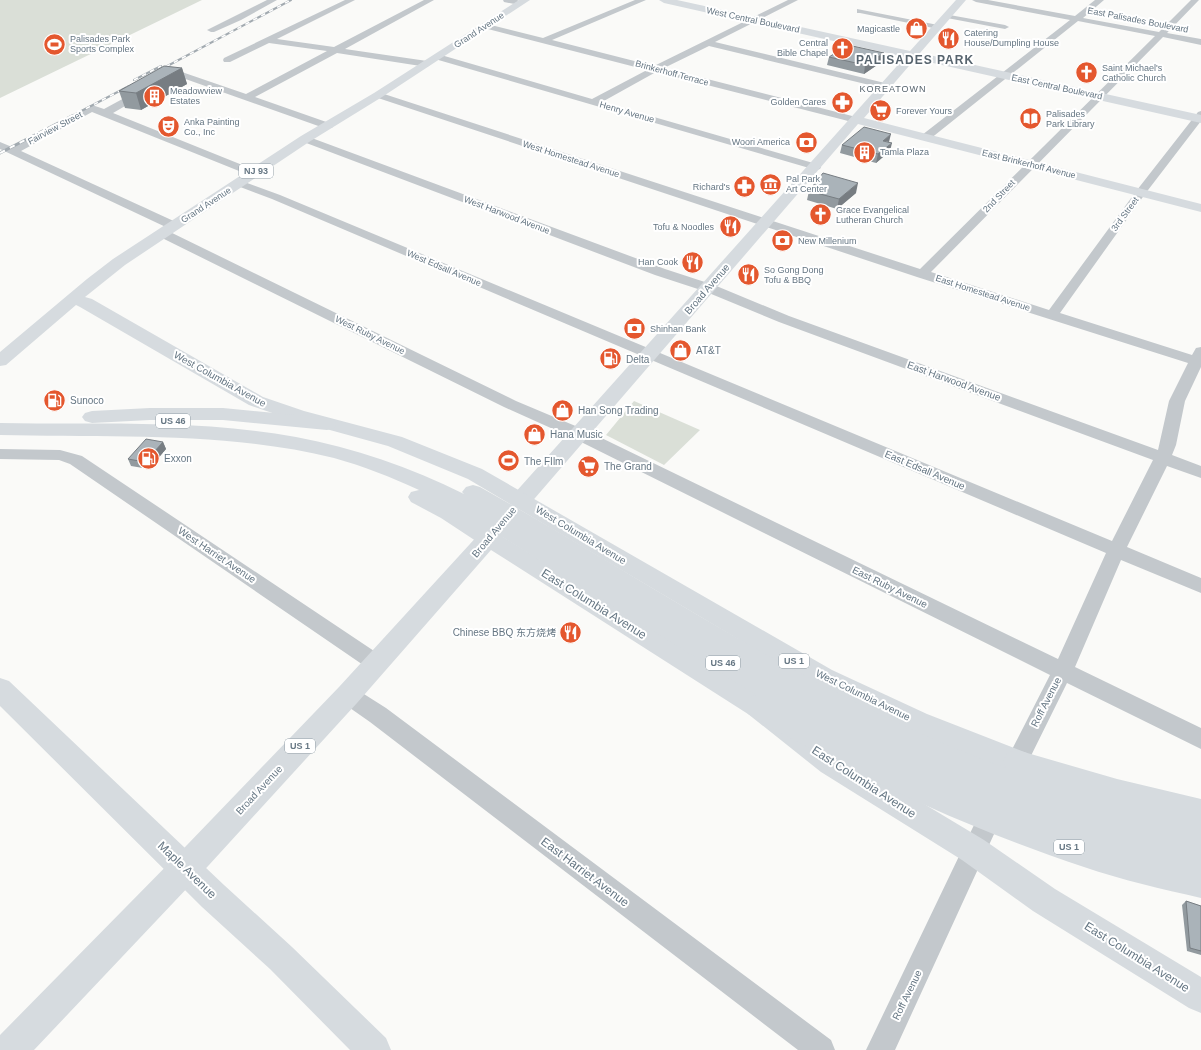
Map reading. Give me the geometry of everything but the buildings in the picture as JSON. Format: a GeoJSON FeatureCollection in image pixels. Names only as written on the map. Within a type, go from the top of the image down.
{"type":"FeatureCollection","features":[{"type":"Feature","properties":{"kind":"main road","name":"West Central Boulevard"},"geometry":{"type":"LineString","coordinates":[[664,0],[913,55]]}},
{"type":"Feature","properties":{"kind":"main road","name":"Broad Avenue"},"geometry":{"type":"LineString","coordinates":[[10,1050],[185,869],[348,695],[492,536],[518,503],[648,354],[709,288],[765,222],[816,167],[961,0]]}},
{"type":"Feature","properties":{"kind":"main road","name":"Grand Avenue"},"geometry":{"type":"LineString","coordinates":[[0,361],[111,268],[305,139],[487,26],[518,1]]}},
{"type":"Feature","properties":{"kind":"main road","name":"East Central Boulevard"},"geometry":{"type":"LineString","coordinates":[[913,55],[1200,117]]}},
{"type":"Feature","properties":{"kind":"main road","name":"East Brinkerhoff Avenue"},"geometry":{"type":"LineString","coordinates":[[856,120],[1201,208]]}},
{"type":"Feature","properties":{"kind":"main road","name":"West Columbia Avenue"},"geometry":{"type":"LineString","coordinates":[[73,299],[86,303],[256,401],[285,412],[373,435],[424,452],[475,474],[518,503],[823,677],[1014,767]]}},
{"type":"Feature","properties":{"kind":"main road"},"geometry":{"type":"LineString","coordinates":[[81,424],[150,414],[223,414],[261,416],[327,424]]}},
{"type":"Feature","properties":{"kind":"main road","name":"US 46"},"geometry":{"type":"LineString","coordinates":[[0,416],[81,424],[255,437],[325,449],[362,459],[425,483],[465,504],[767,689],[865,742],[962,785],[1038,814],[1116,838],[1201,860]]}},
{"type":"Feature","properties":{"kind":"main road","name":"US 46"},"geometry":{"type":"LineString","coordinates":[[0,429],[81,424],[219,422],[269,427],[335,439],[400,459],[442,476],[483,497],[786,680],[878,728],[945,757],[1017,785],[1094,810],[1201,837]]}},
{"type":"Feature","properties":{"kind":"main road","name":"East Columbia Avenue"},"geometry":{"type":"LineString","coordinates":[[81,424],[146,439],[263,450],[341,466],[411,492],[492,536],[757,706],[831,763],[972,850],[1044,900],[1201,996]]}},
{"type":"Feature","properties":{"kind":"main road","name":"Maple Avenue"},"geometry":{"type":"LineString","coordinates":[[0,689],[185,869],[281,958],[374,1050]]}},
{"type":"Feature","properties":{"kind":"main road","name":"US 1"},"geometry":{"type":"LineString","coordinates":[[757,706],[817,740],[877,771],[927,794],[990,814],[1106,859],[1201,883]]}},
{"type":"Feature","properties":{"kind":"main road","name":"US 1"},"geometry":{"type":"LineString","coordinates":[[1014,767],[1201,812]]}},
{"type":"Feature","properties":{"kind":"street"},"geometry":{"type":"LineString","coordinates":[[211,30],[273,0]]}},
{"type":"Feature","properties":{"kind":"street"},"geometry":{"type":"LineString","coordinates":[[227,60],[351,0]]}},
{"type":"Feature","properties":{"kind":"street"},"geometry":{"type":"LineString","coordinates":[[246,98],[337,51],[430,0]]}},
{"type":"Feature","properties":{"kind":"street"},"geometry":{"type":"LineString","coordinates":[[544,40],[642,0]]}},
{"type":"Feature","properties":{"kind":"street"},"geometry":{"type":"LineString","coordinates":[[594,102],[655,69],[794,0]]}},
{"type":"Feature","properties":{"kind":"street","name":"East Palisades Boulevard"},"geometry":{"type":"LineString","coordinates":[[976,0],[1201,42]]}},
{"type":"Feature","properties":{"kind":"street"},"geometry":{"type":"LineString","coordinates":[[926,137],[1100,0]]}},
{"type":"Feature","properties":{"kind":"street","name":"2nd Street"},"geometry":{"type":"LineString","coordinates":[[922,274],[1030,164],[1100,96],[1159,34],[1195,0]]}},
{"type":"Feature","properties":{"kind":"street"},"geometry":{"type":"LineString","coordinates":[[860,11],[938,27]]}},
{"type":"Feature","properties":{"kind":"street"},"geometry":{"type":"LineString","coordinates":[[947,16],[1005,27]]}},
{"type":"Feature","properties":{"kind":"street","name":"Brinkerhoff Terrace"},"geometry":{"type":"LineString","coordinates":[[487,26],[856,120]]}},
{"type":"Feature","properties":{"kind":"street","name":"Henry Avenue"},"geometry":{"type":"LineString","coordinates":[[268,40],[337,51],[432,60],[594,102],[816,167]]}},
{"type":"Feature","properties":{"kind":"street"},"geometry":{"type":"LineString","coordinates":[[708,43],[886,86]]}},
{"type":"Feature","properties":{"kind":"street"},"geometry":{"type":"LineString","coordinates":[[105,113],[176,74],[328,126]]}},
{"type":"Feature","properties":{"kind":"street","name":"West Homestead Avenue"},"geometry":{"type":"LineString","coordinates":[[378,95],[703,203],[765,222]]}},
{"type":"Feature","properties":{"kind":"street","name":"Fairview Street"},"geometry":{"type":"LineString","coordinates":[[12,152],[92,108],[254,173]]}},
{"type":"Feature","properties":{"kind":"street","name":"3rd Street"},"geometry":{"type":"LineString","coordinates":[[1052,315],[1141,192],[1200,117]]}},
{"type":"Feature","properties":{"kind":"street","name":"West Harwood Avenue"},"geometry":{"type":"LineString","coordinates":[[305,139],[660,272],[709,288]]}},
{"type":"Feature","properties":{"kind":"street","name":"West Ruby Avenue"},"geometry":{"type":"LineString","coordinates":[[0,145],[510,404],[579,434]]}},
{"type":"Feature","properties":{"kind":"street","name":"West Edsall Avenue"},"geometry":{"type":"LineString","coordinates":[[239,183],[276,197],[648,354]]}},
{"type":"Feature","properties":{"kind":"street","name":"East Homestead Avenue"},"geometry":{"type":"LineString","coordinates":[[765,222],[1052,315],[1199,358]]}},
{"type":"Feature","properties":{"kind":"street","name":"East Harwood Avenue"},"geometry":{"type":"LineString","coordinates":[[709,288],[791,321],[1201,472]]}},
{"type":"Feature","properties":{"kind":"street","name":"East Edsall Avenue"},"geometry":{"type":"LineString","coordinates":[[648,354],[1201,586]]}},
{"type":"Feature","properties":{"kind":"street","name":"Roff Avenue"},"geometry":{"type":"LineString","coordinates":[[880,1050],[922,963],[972,850],[1062,671],[1116,551],[1163,457],[1168,445],[1177,401],[1199,358]]}},
{"type":"Feature","properties":{"kind":"street","name":"East Ruby Avenue"},"geometry":{"type":"LineString","coordinates":[[579,434],[1201,739]]}},
{"type":"Feature","properties":{"kind":"street","name":"West Harriet Avenue"},"geometry":{"type":"LineString","coordinates":[[0,454],[68,456],[76,460],[376,663]]}},
{"type":"Feature","properties":{"kind":"street","name":"East Harriet Avenue"},"geometry":{"type":"LineString","coordinates":[[348,695],[378,715],[821,1050]]}},
{"type":"Feature","properties":{"kind":"shaded area","name":"Palisades Park Sports Complex"},"geometry":{"type":"Polygon","coordinates":[[[0,0],[202,0],[0,98],[0,0]]]}},
{"type":"Feature","properties":{"kind":"shaded area"},"geometry":{"type":"Polygon","coordinates":[[[634,401],[700,430],[664,465],[606,435],[634,401]]]}},
{"type":"Feature","properties":{"kind":"railway"},"geometry":{"type":"LineString","coordinates":[[158,71],[291,0]]}},
{"type":"Feature","properties":{"kind":"railway"},"geometry":{"type":"LineString","coordinates":[[134,80],[161,66]]}},
{"type":"Feature","properties":{"kind":"railway"},"geometry":{"type":"LineString","coordinates":[[70,117],[129,86]]}},
{"type":"Feature","properties":{"kind":"railway"},"geometry":{"type":"LineString","coordinates":[[0,153],[72,116]]}},
{"type":"Feature","properties":{"kind":"place","name":"Magicastle"},"geometry":{"type":"Point","coordinates":[916,29]}},
{"type":"Feature","properties":{"kind":"place","name":"Catering House/Dumpling House"},"geometry":{"type":"Point","coordinates":[948,38]}},
{"type":"Feature","properties":{"kind":"place","name":"Palisades Park Sports Complex"},"geometry":{"type":"Point","coordinates":[55,44]}},
{"type":"Feature","properties":{"kind":"place","name":"Central Bible Chapel"},"geometry":{"type":"Point","coordinates":[843,48]}},
{"type":"Feature","properties":{"kind":"place","name":"Saint Michael's Catholic Church"},"geometry":{"type":"Point","coordinates":[1087,73]}},
{"type":"Feature","properties":{"kind":"place","name":"Meadowview Estates"},"geometry":{"type":"Point","coordinates":[154,96]}},
{"type":"Feature","properties":{"kind":"place","name":"Golden Cares"},"geometry":{"type":"Point","coordinates":[842,102]}},
{"type":"Feature","properties":{"kind":"place","name":"Forever Yours"},"geometry":{"type":"Point","coordinates":[881,111]}},
{"type":"Feature","properties":{"kind":"place","name":"Palisades Park Library"},"geometry":{"type":"Point","coordinates":[1031,119]}},
{"type":"Feature","properties":{"kind":"place","name":"Anka Painting Co., Inc"},"geometry":{"type":"Point","coordinates":[168,127]}},
{"type":"Feature","properties":{"kind":"place","name":"Woori America"},"geometry":{"type":"Point","coordinates":[806,142]}},
{"type":"Feature","properties":{"kind":"place","name":"Tamla Plaza"},"geometry":{"type":"Point","coordinates":[865,152]}},
{"type":"Feature","properties":{"kind":"place","name":"Pal Park Art Center"},"geometry":{"type":"Point","coordinates":[770,184]}},
{"type":"Feature","properties":{"kind":"place","name":"Richard's"},"geometry":{"type":"Point","coordinates":[745,187]}},
{"type":"Feature","properties":{"kind":"place","name":"Grace Evangelical Lutheran Church"},"geometry":{"type":"Point","coordinates":[820,215]}},
{"type":"Feature","properties":{"kind":"place","name":"Tofu & Noodles"},"geometry":{"type":"Point","coordinates":[730,227]}},
{"type":"Feature","properties":{"kind":"place","name":"New Millenium"},"geometry":{"type":"Point","coordinates":[782,241]}},
{"type":"Feature","properties":{"kind":"place","name":"Han Cook"},"geometry":{"type":"Point","coordinates":[693,262]}},
{"type":"Feature","properties":{"kind":"place","name":"So Gong Dong Tofu & BBQ"},"geometry":{"type":"Point","coordinates":[748,275]}},
{"type":"Feature","properties":{"kind":"place","name":"Shinhan Bank"},"geometry":{"type":"Point","coordinates":[634,329]}},
{"type":"Feature","properties":{"kind":"place","name":"AT&T"},"geometry":{"type":"Point","coordinates":[681,350]}},
{"type":"Feature","properties":{"kind":"place","name":"Delta"},"geometry":{"type":"Point","coordinates":[611,359]}},
{"type":"Feature","properties":{"kind":"place","name":"Sunoco"},"geometry":{"type":"Point","coordinates":[54,400]}},
{"type":"Feature","properties":{"kind":"place","name":"Han Song Trading"},"geometry":{"type":"Point","coordinates":[563,410]}},
{"type":"Feature","properties":{"kind":"place","name":"Hana Music"},"geometry":{"type":"Point","coordinates":[535,434]}},
{"type":"Feature","properties":{"kind":"place","name":"Exxon"},"geometry":{"type":"Point","coordinates":[149,458]}},
{"type":"Feature","properties":{"kind":"place","name":"The FIlm"},"geometry":{"type":"Point","coordinates":[508,461]}},
{"type":"Feature","properties":{"kind":"place","name":"The Grand"},"geometry":{"type":"Point","coordinates":[589,466]}},
{"type":"Feature","properties":{"kind":"place","name":"Chinese BBQ 东方烧烤"},"geometry":{"type":"Point","coordinates":[571,632]}},
{"type":"Feature","properties":{"kind":"district","name":"PALISADES PARK"},"geometry":{"type":"Point","coordinates":[915,60]}},
{"type":"Feature","properties":{"kind":"district","name":"KOREATOWN"},"geometry":{"type":"Point","coordinates":[893,89]}}]}
